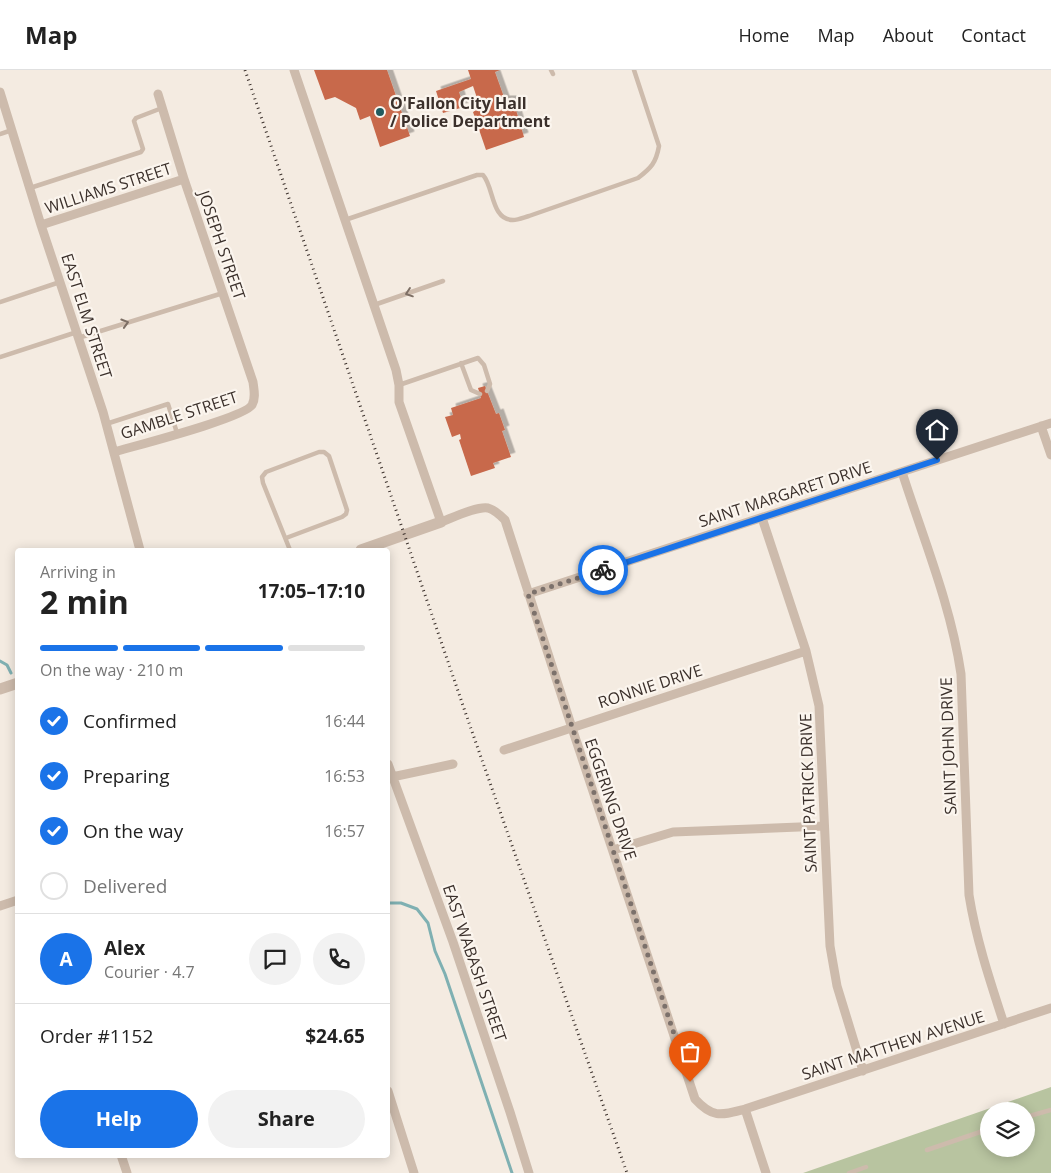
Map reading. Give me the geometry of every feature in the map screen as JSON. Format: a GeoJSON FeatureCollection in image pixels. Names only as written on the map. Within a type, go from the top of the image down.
{"type":"FeatureCollection","features":[{"type":"Feature","properties":{"kind":"street"},"geometry":{"type":"LineString","coordinates":[[294,70],[396,370],[399,385],[399,402],[440,522],[367,548]]}},
{"type":"Feature","properties":{"kind":"street","name":"EAST ELM STREET"},"geometry":{"type":"LineString","coordinates":[[0,92],[106,424],[139,548]]}},
{"type":"Feature","properties":{"kind":"street","name":"JOSEPH STREET"},"geometry":{"type":"LineString","coordinates":[[158,94],[184,179],[253,382],[255,396],[252,405]]}},
{"type":"Feature","properties":{"kind":"street","name":"WILLIAMS STREET"},"geometry":{"type":"LineString","coordinates":[[41,225],[184,179]]}},
{"type":"Feature","properties":{"kind":"street","name":"GAMBLE STREET"},"geometry":{"type":"LineString","coordinates":[[114,452],[242,412],[252,405]]}},
{"type":"Feature","properties":{"kind":"street","name":"SAINT MARGARET DRIVE"},"geometry":{"type":"LineString","coordinates":[[528,594],[1051,423]]}},
{"type":"Feature","properties":{"kind":"street"},"geometry":{"type":"LineString","coordinates":[[1041,426],[1051,455]]}},
{"type":"Feature","properties":{"kind":"street","name":"SAINT JOHN DRIVE"},"geometry":{"type":"LineString","coordinates":[[902,472],[950,620],[958,652],[961,674],[969,894],[981,952],[1004,1024]]}},
{"type":"Feature","properties":{"kind":"street","name":"EGGERING DRIVE"},"geometry":{"type":"LineString","coordinates":[[440,522],[488,508],[498,513],[504,520],[696,1099],[704,1110],[715,1114],[724,1115],[745,1109]]}},
{"type":"Feature","properties":{"kind":"street","name":"SAINT PATRICK DRIVE"},"geometry":{"type":"LineString","coordinates":[[762,518],[806,651],[819,706],[830,946],[837,986],[863,1070]]}},
{"type":"Feature","properties":{"kind":"street","name":"RONNIE DRIVE"},"geometry":{"type":"LineString","coordinates":[[504,750],[806,651]]}},
{"type":"Feature","properties":{"kind":"street"},"geometry":{"type":"LineString","coordinates":[[0,689],[15,684]]}},
{"type":"Feature","properties":{"kind":"street"},"geometry":{"type":"LineString","coordinates":[[392,777],[453,764]]}},
{"type":"Feature","properties":{"kind":"street","name":"EAST WABASH STREET"},"geometry":{"type":"LineString","coordinates":[[390,770],[453,942],[529,1173]]}},
{"type":"Feature","properties":{"kind":"street"},"geometry":{"type":"LineString","coordinates":[[613,850],[673,832],[824,826]]}},
{"type":"Feature","properties":{"kind":"street"},"geometry":{"type":"LineString","coordinates":[[0,906],[15,901]]}},
{"type":"Feature","properties":{"kind":"street","name":"SAINT MATTHEW AVENUE"},"geometry":{"type":"LineString","coordinates":[[745,1109],[1051,1008]]}},
{"type":"Feature","properties":{"kind":"street"},"geometry":{"type":"LineString","coordinates":[[390,1097],[414,1173]]}},
{"type":"Feature","properties":{"kind":"street"},"geometry":{"type":"LineString","coordinates":[[745,1109],[766,1173]]}},
{"type":"Feature","properties":{"kind":"street"},"geometry":{"type":"LineString","coordinates":[[122,1158],[127,1173]]}},
{"type":"Feature","properties":{"kind":"lane"},"geometry":{"type":"LineString","coordinates":[[345,220],[477,175],[483,175],[488,180],[496,209],[503,217],[512,220],[529,216],[638,178],[649,169],[657,158],[659,146],[634,70]]}},
{"type":"Feature","properties":{"kind":"lane"},"geometry":{"type":"LineString","coordinates":[[30,188],[141,152],[143,149],[134,121],[136,118],[162,108]]}},
{"type":"Feature","properties":{"kind":"lane"},"geometry":{"type":"LineString","coordinates":[[0,134],[12,130]]}},
{"type":"Feature","properties":{"kind":"lane"},"geometry":{"type":"LineString","coordinates":[[374,305],[443,281]]}},
{"type":"Feature","properties":{"kind":"lane"},"geometry":{"type":"LineString","coordinates":[[0,302],[60,282]]}},
{"type":"Feature","properties":{"kind":"lane"},"geometry":{"type":"LineString","coordinates":[[0,357],[223,293]]}},
{"type":"Feature","properties":{"kind":"lane"},"geometry":{"type":"LineString","coordinates":[[399,385],[478,358],[484,365],[490,384],[487,391]]}},
{"type":"Feature","properties":{"kind":"lane"},"geometry":{"type":"LineString","coordinates":[[461,363],[471,390],[480,394]]}},
{"type":"Feature","properties":{"kind":"lane"},"geometry":{"type":"LineString","coordinates":[[106,424],[168,404],[177,433]]}},
{"type":"Feature","properties":{"kind":"lane"},"geometry":{"type":"LineString","coordinates":[[286,538],[346,514],[347,510],[328,456],[324,452],[319,452],[266,472],[262,477],[289,548]]}},
{"type":"Feature","properties":{"kind":"lane"},"geometry":{"type":"LineString","coordinates":[[1035,1114],[1051,1110]]}},
{"type":"Feature","properties":{"kind":"lane"},"geometry":{"type":"LineString","coordinates":[[927,1150],[980,1132]]}},
{"type":"Feature","properties":{"kind":"lane"},"geometry":{"type":"LineString","coordinates":[[849,1173],[866,1167]]}},
{"type":"Feature","properties":{"kind":"green space"},"geometry":{"type":"Polygon","coordinates":[[[1051,1087],[1051,1173],[803,1173],[980,1112],[980,1157],[1035,1157],[1035,1102],[1008,1102],[1051,1087]]]}},
{"type":"Feature","properties":{"kind":"building","name":"O'Fallon City Hall / Police Department"},"geometry":{"type":"Polygon","coordinates":[[[314,70],[387,70],[410,136],[380,147],[370,116],[360,120],[356,108],[335,97],[325,100],[314,70]]]}},
{"type":"Feature","properties":{"kind":"building"},"geometry":{"type":"Polygon","coordinates":[[[468,70],[500,70],[495,72],[505,100],[513,100],[524,137],[486,150],[473,112],[480,107],[473,86],[459,92],[464,107],[443,113],[436,91],[471,79],[468,70]]]}},
{"type":"Feature","properties":{"kind":"building"},"geometry":{"type":"Polygon","coordinates":[[[485,386],[496,414],[499,413],[505,430],[502,431],[511,457],[493,463],[495,468],[471,476],[459,440],[461,439],[460,434],[452,437],[445,417],[453,415],[451,408],[481,398],[478,388],[485,386]]]}},
{"type":"Feature","properties":{"kind":"waterway"},"geometry":{"type":"LineString","coordinates":[[0,661],[7,665],[11,673]]}},
{"type":"Feature","properties":{"kind":"waterway"},"geometry":{"type":"LineString","coordinates":[[390,903],[401,903],[417,909],[428,923],[435,951],[445,974],[512,1173]]}},
{"type":"Feature","properties":{"kind":"railway"},"geometry":{"type":"LineString","coordinates":[[245,70],[469,723],[627,1173]]}},
{"type":"Feature","properties":{"kind":"way so far"},"geometry":{"type":"LineString","coordinates":[[603,570],[528,594],[690,1082]]}},
{"type":"Feature","properties":{"kind":"place","name":"O'Fallon City Hall / Police Department"},"geometry":{"type":"Point","coordinates":[380,112]}},
{"type":"Feature","properties":{"kind":"route"},"geometry":{"type":"LineString","coordinates":[[603,570],[937,460]]}}]}
